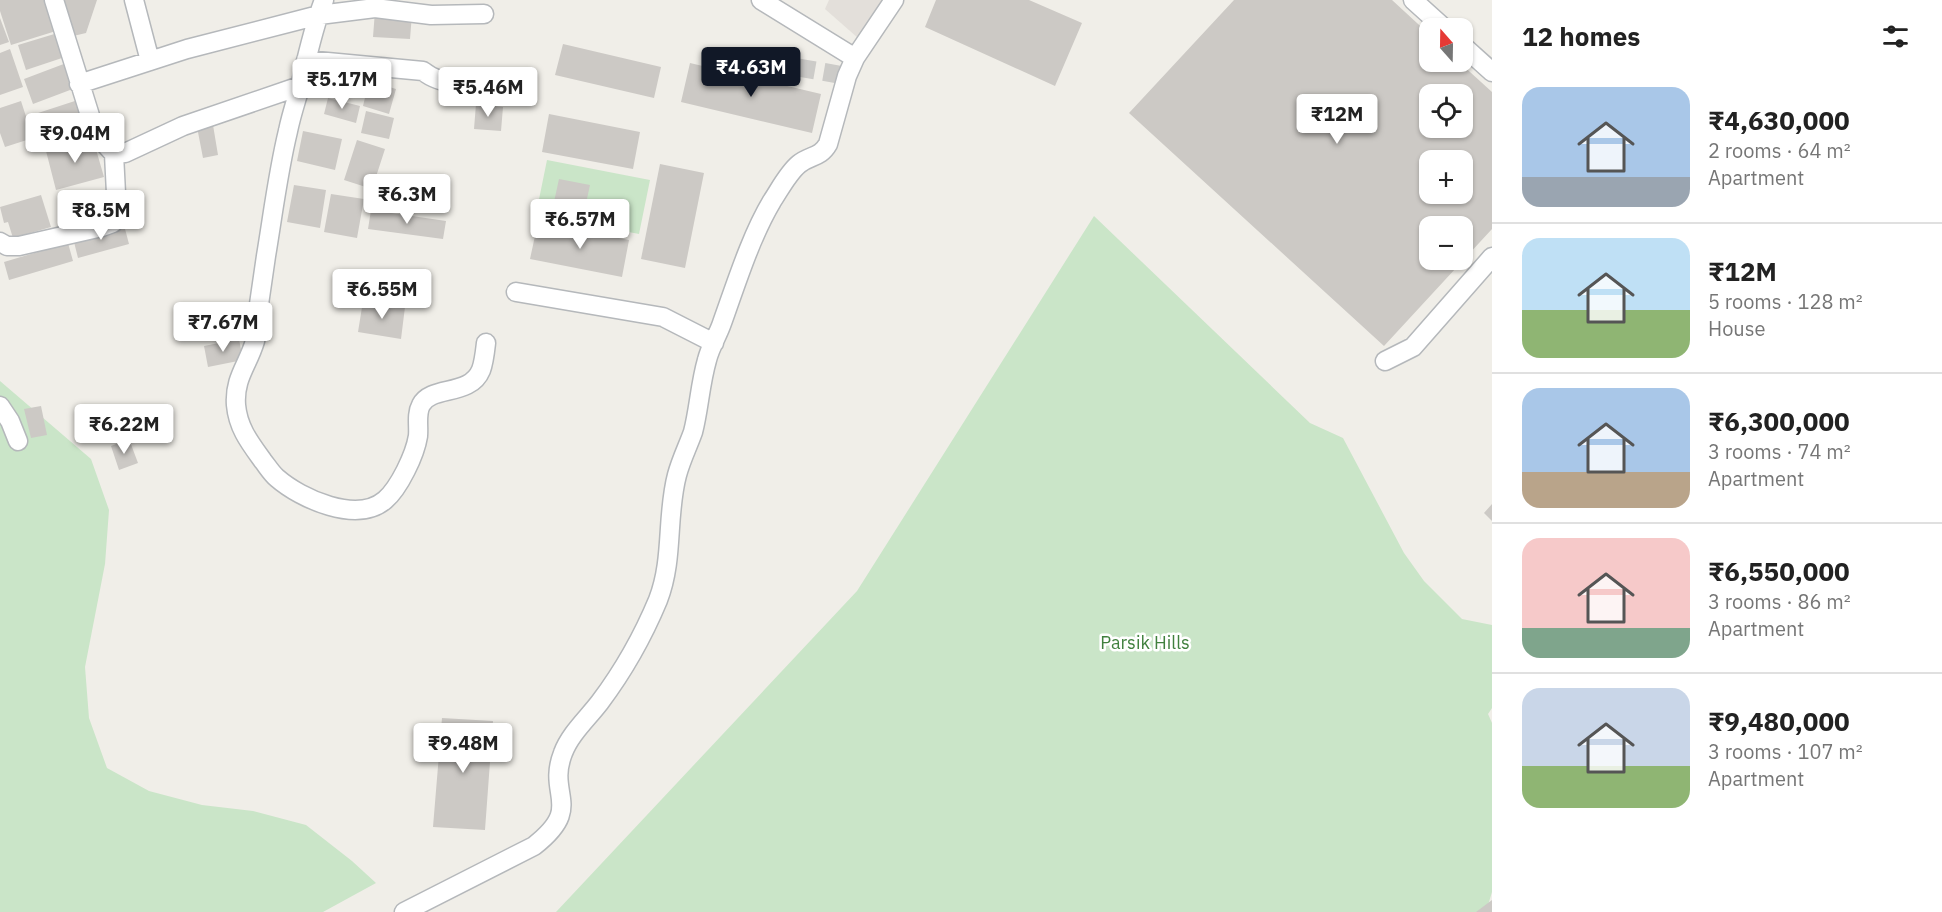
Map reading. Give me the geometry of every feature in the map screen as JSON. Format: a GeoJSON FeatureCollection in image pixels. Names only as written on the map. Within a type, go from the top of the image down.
{"type":"FeatureCollection","features":[{"type":"Feature","properties":{"kind":"street"},"geometry":{"type":"LineString","coordinates":[[0,242],[7,246],[19,246],[102,227],[113,223],[117,213],[114,154],[103,142],[92,122],[54,0]]}},
{"type":"Feature","properties":{"kind":"street"},"geometry":{"type":"LineString","coordinates":[[134,0],[150,61]]}},
{"type":"Feature","properties":{"kind":"street"},"geometry":{"type":"LineString","coordinates":[[761,0],[855,58]]}},
{"type":"Feature","properties":{"kind":"street"},"geometry":{"type":"LineString","coordinates":[[404,912],[534,846],[549,835],[559,820],[563,805],[558,770],[563,753],[574,733],[600,701],[640,641],[659,597],[669,562],[672,496],[678,470],[693,432],[707,360],[743,263],[770,203],[785,182],[800,164],[824,152],[847,76],[855,58],[894,0]]}},
{"type":"Feature","properties":{"kind":"street"},"geometry":{"type":"LineString","coordinates":[[1413,0],[1433,18]]}},
{"type":"Feature","properties":{"kind":"street"},"geometry":{"type":"LineString","coordinates":[[79,84],[322,7],[375,8],[431,15],[484,14]]}},
{"type":"Feature","properties":{"kind":"street"},"geometry":{"type":"LineString","coordinates":[[322,7],[314,27],[288,130],[255,340],[240,372],[236,389],[236,406],[240,425],[246,438],[277,478],[306,496],[326,506],[349,510],[370,508],[388,498],[407,468],[417,438],[421,405],[434,395],[468,385],[477,377],[482,369],[486,343]]}},
{"type":"Feature","properties":{"kind":"street"},"geometry":{"type":"LineString","coordinates":[[1473,55],[1492,72]]}},
{"type":"Feature","properties":{"kind":"street"},"geometry":{"type":"LineString","coordinates":[[306,60],[423,71],[432,78],[458,84],[526,85]]}},
{"type":"Feature","properties":{"kind":"street"},"geometry":{"type":"LineString","coordinates":[[114,154],[126,153],[183,126],[300,86]]}},
{"type":"Feature","properties":{"kind":"street"},"geometry":{"type":"LineString","coordinates":[[1385,362],[1413,347],[1492,257]]}},
{"type":"Feature","properties":{"kind":"street"},"geometry":{"type":"LineString","coordinates":[[516,292],[663,317],[714,343]]}},
{"type":"Feature","properties":{"kind":"street"},"geometry":{"type":"LineString","coordinates":[[0,406],[10,421],[18,441]]}},
{"type":"Feature","properties":{"kind":"shaded area"},"geometry":{"type":"Polygon","coordinates":[[[829,0],[884,0],[858,38],[825,9],[829,0]]]}},
{"type":"Feature","properties":{"kind":"green space"},"geometry":{"type":"Polygon","coordinates":[[[547,160],[650,180],[639,234],[536,214],[547,160]]]}},
{"type":"Feature","properties":{"kind":"green space","name":"Parsik Hills"},"geometry":{"type":"Polygon","coordinates":[[[1094,216],[1310,423],[1343,438],[1404,553],[1424,581],[1462,619],[1492,625],[1492,708],[1488,714],[1492,723],[1492,892],[1486,912],[556,912],[857,591],[1094,216]]]}},
{"type":"Feature","properties":{"kind":"green space"},"geometry":{"type":"Polygon","coordinates":[[[0,381],[91,459],[109,510],[105,564],[85,667],[89,718],[107,768],[149,791],[202,805],[253,811],[306,825],[376,883],[323,912],[0,912],[0,381]]]}},
{"type":"Feature","properties":{"kind":"building"},"geometry":{"type":"Polygon","coordinates":[[[0,0],[47,0],[56,31],[11,45],[0,11],[0,0]]]}},
{"type":"Feature","properties":{"kind":"building"},"geometry":{"type":"Polygon","coordinates":[[[60,0],[97,0],[86,33],[69,37],[60,0]]]}},
{"type":"Feature","properties":{"kind":"building"},"geometry":{"type":"Polygon","coordinates":[[[936,0],[1029,0],[1082,23],[1055,86],[925,27],[936,0]]]}},
{"type":"Feature","properties":{"kind":"building"},"geometry":{"type":"Polygon","coordinates":[[[1234,0],[1392,0],[1419,25],[1419,72],[1470,72],[1492,92],[1492,229],[1473,250],[1473,216],[1419,216],[1419,270],[1454,270],[1384,346],[1129,113],[1234,0]]]}},
{"type":"Feature","properties":{"kind":"building"},"geometry":{"type":"Polygon","coordinates":[[[375,11],[412,14],[410,39],[373,37],[375,11]]]}},
{"type":"Feature","properties":{"kind":"building"},"geometry":{"type":"Polygon","coordinates":[[[0,18],[9,42],[0,45],[0,18]]]}},
{"type":"Feature","properties":{"kind":"building"},"geometry":{"type":"Polygon","coordinates":[[[61,32],[68,56],[26,70],[18,45],[61,32]]]}},
{"type":"Feature","properties":{"kind":"building"},"geometry":{"type":"Polygon","coordinates":[[[563,44],[661,67],[654,98],[555,75],[563,44]]]}},
{"type":"Feature","properties":{"kind":"building"},"geometry":{"type":"Polygon","coordinates":[[[10,49],[23,87],[0,95],[0,53],[10,49]]]}},
{"type":"Feature","properties":{"kind":"building"},"geometry":{"type":"Polygon","coordinates":[[[69,62],[78,87],[33,104],[24,79],[69,62]]]}},
{"type":"Feature","properties":{"kind":"building"},"geometry":{"type":"Polygon","coordinates":[[[690,63],[821,94],[812,133],[681,102],[690,63]]]}},
{"type":"Feature","properties":{"kind":"building"},"geometry":{"type":"Polygon","coordinates":[[[369,81],[396,89],[389,114],[363,106],[369,81]]]}},
{"type":"Feature","properties":{"kind":"building"},"geometry":{"type":"Polygon","coordinates":[[[328,98],[360,106],[356,123],[324,114],[328,98]]]}},
{"type":"Feature","properties":{"kind":"building"},"geometry":{"type":"Polygon","coordinates":[[[81,99],[89,125],[57,137],[42,133],[35,114],[81,99]]]}},
{"type":"Feature","properties":{"kind":"building"},"geometry":{"type":"Polygon","coordinates":[[[21,101],[33,138],[5,147],[0,133],[0,108],[21,101]]]}},
{"type":"Feature","properties":{"kind":"building"},"geometry":{"type":"Polygon","coordinates":[[[476,104],[503,107],[501,131],[474,129],[476,104]]]}},
{"type":"Feature","properties":{"kind":"building"},"geometry":{"type":"Polygon","coordinates":[[[366,111],[394,118],[389,139],[361,133],[366,111]]]}},
{"type":"Feature","properties":{"kind":"building"},"geometry":{"type":"Polygon","coordinates":[[[549,114],[640,132],[633,169],[542,152],[549,114]]]}},
{"type":"Feature","properties":{"kind":"building"},"geometry":{"type":"Polygon","coordinates":[[[213,125],[218,155],[203,158],[197,127],[213,125]]]}},
{"type":"Feature","properties":{"kind":"building"},"geometry":{"type":"Polygon","coordinates":[[[303,131],[342,139],[335,170],[297,161],[303,131]]]}},
{"type":"Feature","properties":{"kind":"building"},"geometry":{"type":"Polygon","coordinates":[[[93,139],[104,177],[56,190],[46,151],[93,139]]]}},
{"type":"Feature","properties":{"kind":"building"},"geometry":{"type":"Polygon","coordinates":[[[357,140],[385,149],[372,189],[344,180],[357,140]]]}},
{"type":"Feature","properties":{"kind":"building"},"geometry":{"type":"Polygon","coordinates":[[[660,164],[704,173],[685,268],[641,259],[660,164]]]}},
{"type":"Feature","properties":{"kind":"building"},"geometry":{"type":"Polygon","coordinates":[[[559,179],[590,185],[583,217],[552,211],[559,179]]]}},
{"type":"Feature","properties":{"kind":"building"},"geometry":{"type":"Polygon","coordinates":[[[294,185],[326,190],[320,228],[287,222],[294,185]]]}},
{"type":"Feature","properties":{"kind":"building"},"geometry":{"type":"Polygon","coordinates":[[[331,194],[364,199],[357,238],[324,232],[331,194]]]}},
{"type":"Feature","properties":{"kind":"building"},"geometry":{"type":"Polygon","coordinates":[[[41,195],[51,227],[13,238],[8,222],[4,223],[0,207],[41,195]]]}},
{"type":"Feature","properties":{"kind":"building"},"geometry":{"type":"Polygon","coordinates":[[[371,210],[446,221],[443,239],[368,229],[371,210]]]}},
{"type":"Feature","properties":{"kind":"building"},"geometry":{"type":"Polygon","coordinates":[[[538,222],[629,240],[622,277],[530,259],[538,222]]]}},
{"type":"Feature","properties":{"kind":"building"},"geometry":{"type":"Polygon","coordinates":[[[124,225],[129,244],[78,258],[73,238],[124,225]]]}},
{"type":"Feature","properties":{"kind":"building"},"geometry":{"type":"Polygon","coordinates":[[[68,243],[73,261],[9,280],[4,262],[68,243]]]}},
{"type":"Feature","properties":{"kind":"building"},"geometry":{"type":"Polygon","coordinates":[[[363,301],[405,307],[401,339],[358,332],[363,301]]]}},
{"type":"Feature","properties":{"kind":"building"},"geometry":{"type":"Polygon","coordinates":[[[239,339],[243,360],[208,367],[204,346],[239,339]]]}},
{"type":"Feature","properties":{"kind":"building"},"geometry":{"type":"Polygon","coordinates":[[[41,406],[47,435],[31,438],[24,409],[41,406]]]}},
{"type":"Feature","properties":{"kind":"building"},"geometry":{"type":"Polygon","coordinates":[[[129,439],[138,463],[119,470],[111,446],[129,439]]]}},
{"type":"Feature","properties":{"kind":"building"},"geometry":{"type":"Polygon","coordinates":[[[1492,504],[1492,521],[1484,513],[1492,504]]]}},
{"type":"Feature","properties":{"kind":"building"},"geometry":{"type":"Polygon","coordinates":[[[442,718],[493,721],[485,830],[433,827],[442,718]]]}},
{"type":"Feature","properties":{"kind":"building"},"geometry":{"type":"Polygon","coordinates":[[[1492,900],[1492,912],[1476,912],[1492,900]]]}},
{"type":"Feature","properties":{"kind":"tunnel"},"geometry":{"type":"LineString","coordinates":[[744,58],[847,76]]}}]}
